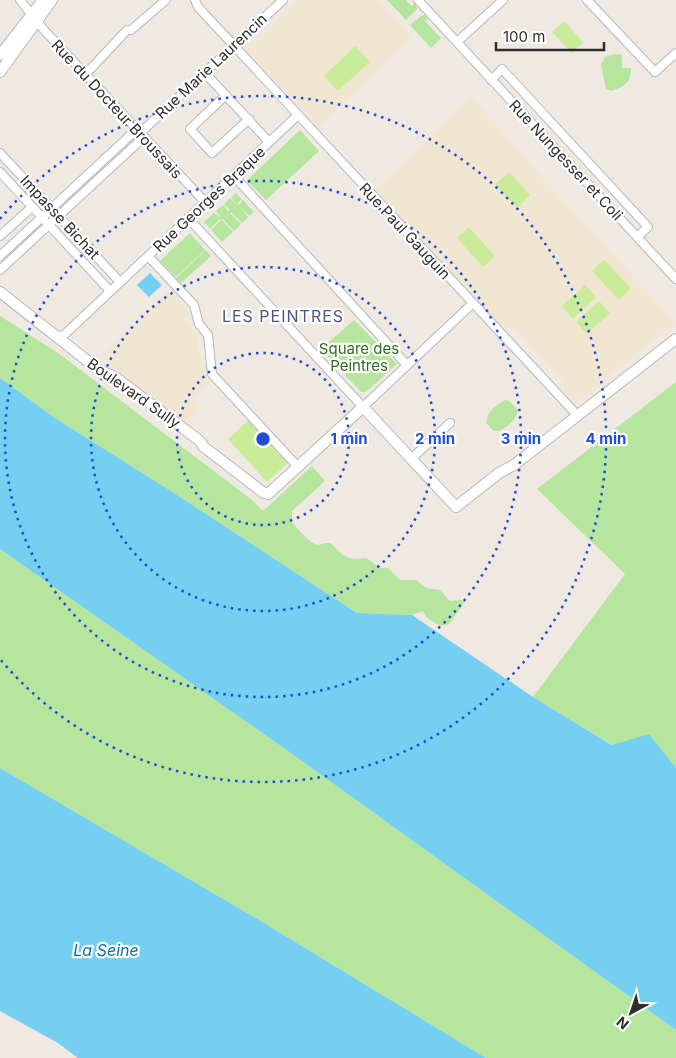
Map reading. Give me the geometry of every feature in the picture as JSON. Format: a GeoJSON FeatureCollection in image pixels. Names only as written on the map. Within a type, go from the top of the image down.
{"type":"FeatureCollection","features":[{"type":"Feature","properties":{"kind":"street","name":"Rue du Docteur Broussais"},"geometry":{"type":"LineString","coordinates":[[20,0],[86,75],[205,202]]}},
{"type":"Feature","properties":{"kind":"street"},"geometry":{"type":"LineString","coordinates":[[0,72],[34,18],[43,0]]}},
{"type":"Feature","properties":{"kind":"street"},"geometry":{"type":"LineString","coordinates":[[0,55],[52,0]]}},
{"type":"Feature","properties":{"kind":"street"},"geometry":{"type":"LineString","coordinates":[[86,75],[127,30],[132,30],[166,0]]}},
{"type":"Feature","properties":{"kind":"street","name":"Rue Paul Gauguin"},"geometry":{"type":"LineString","coordinates":[[195,0],[198,7],[578,416]]}},
{"type":"Feature","properties":{"kind":"street","name":"Rue Marie Laurencin"},"geometry":{"type":"LineString","coordinates":[[140,133],[283,0]]}},
{"type":"Feature","properties":{"kind":"street","name":"Rue Nungesser et Coli"},"geometry":{"type":"LineString","coordinates":[[418,0],[676,279]]}},
{"type":"Feature","properties":{"kind":"street"},"geometry":{"type":"LineString","coordinates":[[457,42],[503,0]]}},
{"type":"Feature","properties":{"kind":"street"},"geometry":{"type":"LineString","coordinates":[[587,0],[655,72],[674,55]]}},
{"type":"Feature","properties":{"kind":"street"},"geometry":{"type":"LineString","coordinates":[[492,80],[502,70],[648,227],[637,237]]}},
{"type":"Feature","properties":{"kind":"street"},"geometry":{"type":"LineString","coordinates":[[205,73],[270,142]]}},
{"type":"Feature","properties":{"kind":"street"},"geometry":{"type":"LineString","coordinates":[[226,96],[190,129],[212,153],[249,119]]}},
{"type":"Feature","properties":{"kind":"street","name":"Rue Georges Braque"},"geometry":{"type":"LineString","coordinates":[[56,336],[65,334],[298,115]]}},
{"type":"Feature","properties":{"kind":"street"},"geometry":{"type":"LineString","coordinates":[[0,256],[52,208],[140,133]]}},
{"type":"Feature","properties":{"kind":"street"},"geometry":{"type":"LineString","coordinates":[[0,270],[59,216],[140,133]]}},
{"type":"Feature","properties":{"kind":"street","name":"Impasse Bichat"},"geometry":{"type":"LineString","coordinates":[[0,152],[120,282]]}},
{"type":"Feature","properties":{"kind":"street","name":"Impasse Bichat"},"geometry":{"type":"LineString","coordinates":[[0,172],[110,291]]}},
{"type":"Feature","properties":{"kind":"street"},"geometry":{"type":"LineString","coordinates":[[234,176],[407,365]]}},
{"type":"Feature","properties":{"kind":"street"},"geometry":{"type":"LineString","coordinates":[[0,236],[32,207]]}},
{"type":"Feature","properties":{"kind":"street"},"geometry":{"type":"LineString","coordinates":[[188,218],[456,507],[499,473],[514,465],[676,339]]}},
{"type":"Feature","properties":{"kind":"street"},"geometry":{"type":"LineString","coordinates":[[148,256],[194,305],[198,320],[208,335],[212,374],[298,466],[472,304]]}},
{"type":"Feature","properties":{"kind":"street","name":"Boulevard Sully"},"geometry":{"type":"LineString","coordinates":[[0,292],[99,370],[116,377],[264,492],[268,494],[298,466]]}},
{"type":"Feature","properties":{"kind":"street"},"geometry":{"type":"LineString","coordinates":[[411,459],[450,422]]}},
{"type":"Feature","properties":{"kind":"shaded area"},"geometry":{"type":"Polygon","coordinates":[[[298,0],[378,0],[413,38],[318,127],[246,49],[298,0]]]}},
{"type":"Feature","properties":{"kind":"shaded area"},"geometry":{"type":"Polygon","coordinates":[[[472,97],[549,185],[676,323],[575,403],[565,394],[562,380],[513,327],[501,326],[375,190],[472,97]]]}},
{"type":"Feature","properties":{"kind":"shaded area"},"geometry":{"type":"Polygon","coordinates":[[[169,289],[190,312],[183,319],[196,334],[203,371],[211,382],[193,398],[203,408],[187,424],[101,357],[169,289]]]}},
{"type":"Feature","properties":{"kind":"green space"},"geometry":{"type":"Polygon","coordinates":[[[387,0],[406,0],[411,6],[415,3],[417,9],[406,20],[387,0]]]}},
{"type":"Feature","properties":{"kind":"green space"},"geometry":{"type":"Polygon","coordinates":[[[424,15],[428,17],[425,21],[441,38],[431,48],[410,25],[424,15]]]}},
{"type":"Feature","properties":{"kind":"green space"},"geometry":{"type":"Polygon","coordinates":[[[564,21],[583,42],[572,53],[552,32],[564,21]]]}},
{"type":"Feature","properties":{"kind":"green space"},"geometry":{"type":"Polygon","coordinates":[[[355,46],[370,62],[338,91],[324,76],[355,46]]]}},
{"type":"Feature","properties":{"kind":"green space"},"geometry":{"type":"Polygon","coordinates":[[[614,54],[622,55],[622,68],[631,68],[631,73],[626,84],[611,91],[606,89],[601,65],[605,57],[614,54]]]}},
{"type":"Feature","properties":{"kind":"green space"},"geometry":{"type":"Polygon","coordinates":[[[300,130],[319,151],[266,200],[247,180],[300,130]]]}},
{"type":"Feature","properties":{"kind":"green space"},"geometry":{"type":"Polygon","coordinates":[[[509,172],[530,195],[517,208],[495,185],[509,172]]]}},
{"type":"Feature","properties":{"kind":"green space"},"geometry":{"type":"Polygon","coordinates":[[[236,193],[242,199],[237,204],[239,205],[243,200],[254,212],[249,216],[238,205],[248,217],[242,223],[230,213],[241,224],[234,231],[223,219],[233,232],[222,242],[211,230],[221,220],[210,229],[204,222],[214,213],[221,218],[216,211],[223,205],[228,211],[230,210],[224,204],[230,198],[236,204],[231,197],[236,193]]]}},
{"type":"Feature","properties":{"kind":"green space"},"geometry":{"type":"Polygon","coordinates":[[[469,227],[495,256],[483,267],[457,238],[469,227]]]}},
{"type":"Feature","properties":{"kind":"green space"},"geometry":{"type":"Polygon","coordinates":[[[190,233],[205,250],[176,277],[160,261],[190,233]]]}},
{"type":"Feature","properties":{"kind":"green space"},"geometry":{"type":"Polygon","coordinates":[[[206,250],[211,256],[181,283],[176,278],[206,250]]]}},
{"type":"Feature","properties":{"kind":"green space"},"geometry":{"type":"Polygon","coordinates":[[[604,260],[631,288],[619,300],[592,271],[604,260]]]}},
{"type":"Feature","properties":{"kind":"green space"},"geometry":{"type":"Polygon","coordinates":[[[585,285],[596,297],[573,319],[562,306],[585,285]]]}},
{"type":"Feature","properties":{"kind":"green space"},"geometry":{"type":"Polygon","coordinates":[[[599,301],[610,313],[587,334],[576,322],[599,301]]]}},
{"type":"Feature","properties":{"kind":"green space"},"geometry":{"type":"Polygon","coordinates":[[[0,316],[58,353],[252,500],[263,511],[312,466],[325,481],[292,511],[292,522],[308,539],[318,545],[331,543],[341,554],[347,557],[369,560],[378,568],[388,568],[400,580],[416,580],[426,588],[440,590],[450,601],[461,600],[465,602],[449,624],[440,626],[426,617],[423,611],[412,615],[357,613],[174,493],[55,418],[0,378],[0,316]]]}},
{"type":"Feature","properties":{"kind":"green space","name":"Square des Peintres"},"geometry":{"type":"Polygon","coordinates":[[[354,320],[397,364],[366,392],[361,392],[321,349],[354,320]]]}},
{"type":"Feature","properties":{"kind":"green space"},"geometry":{"type":"Polygon","coordinates":[[[676,382],[676,768],[649,735],[613,745],[533,697],[625,574],[537,489],[676,382]]]}},
{"type":"Feature","properties":{"kind":"green space"},"geometry":{"type":"Polygon","coordinates":[[[505,400],[509,401],[518,410],[517,414],[506,427],[494,431],[487,424],[489,413],[505,400]]]}},
{"type":"Feature","properties":{"kind":"green space"},"geometry":{"type":"Polygon","coordinates":[[[249,420],[288,463],[267,482],[228,439],[249,420]]]}},
{"type":"Feature","properties":{"kind":"green space"},"geometry":{"type":"Polygon","coordinates":[[[0,549],[288,751],[676,1030],[676,1058],[486,1058],[259,920],[0,768],[0,549]]]}},
{"type":"Feature","properties":{"kind":"water"},"geometry":{"type":"Polygon","coordinates":[[[150,273],[162,285],[149,297],[137,285],[150,273]]]}},
{"type":"Feature","properties":{"kind":"water"},"geometry":{"type":"Polygon","coordinates":[[[0,378],[55,418],[174,493],[357,613],[412,615],[533,697],[612,745],[649,734],[676,768],[676,1030],[288,751],[0,549],[0,378]]]}},
{"type":"Feature","properties":{"kind":"water","name":"La Seine"},"geometry":{"type":"Polygon","coordinates":[[[0,768],[259,920],[486,1058],[78,1058],[58,1043],[0,1011],[0,768]]]}},
{"type":"Feature","properties":{"kind":"district","name":"LES PEINTRES"},"geometry":{"type":"Point","coordinates":[283,316]}}]}
